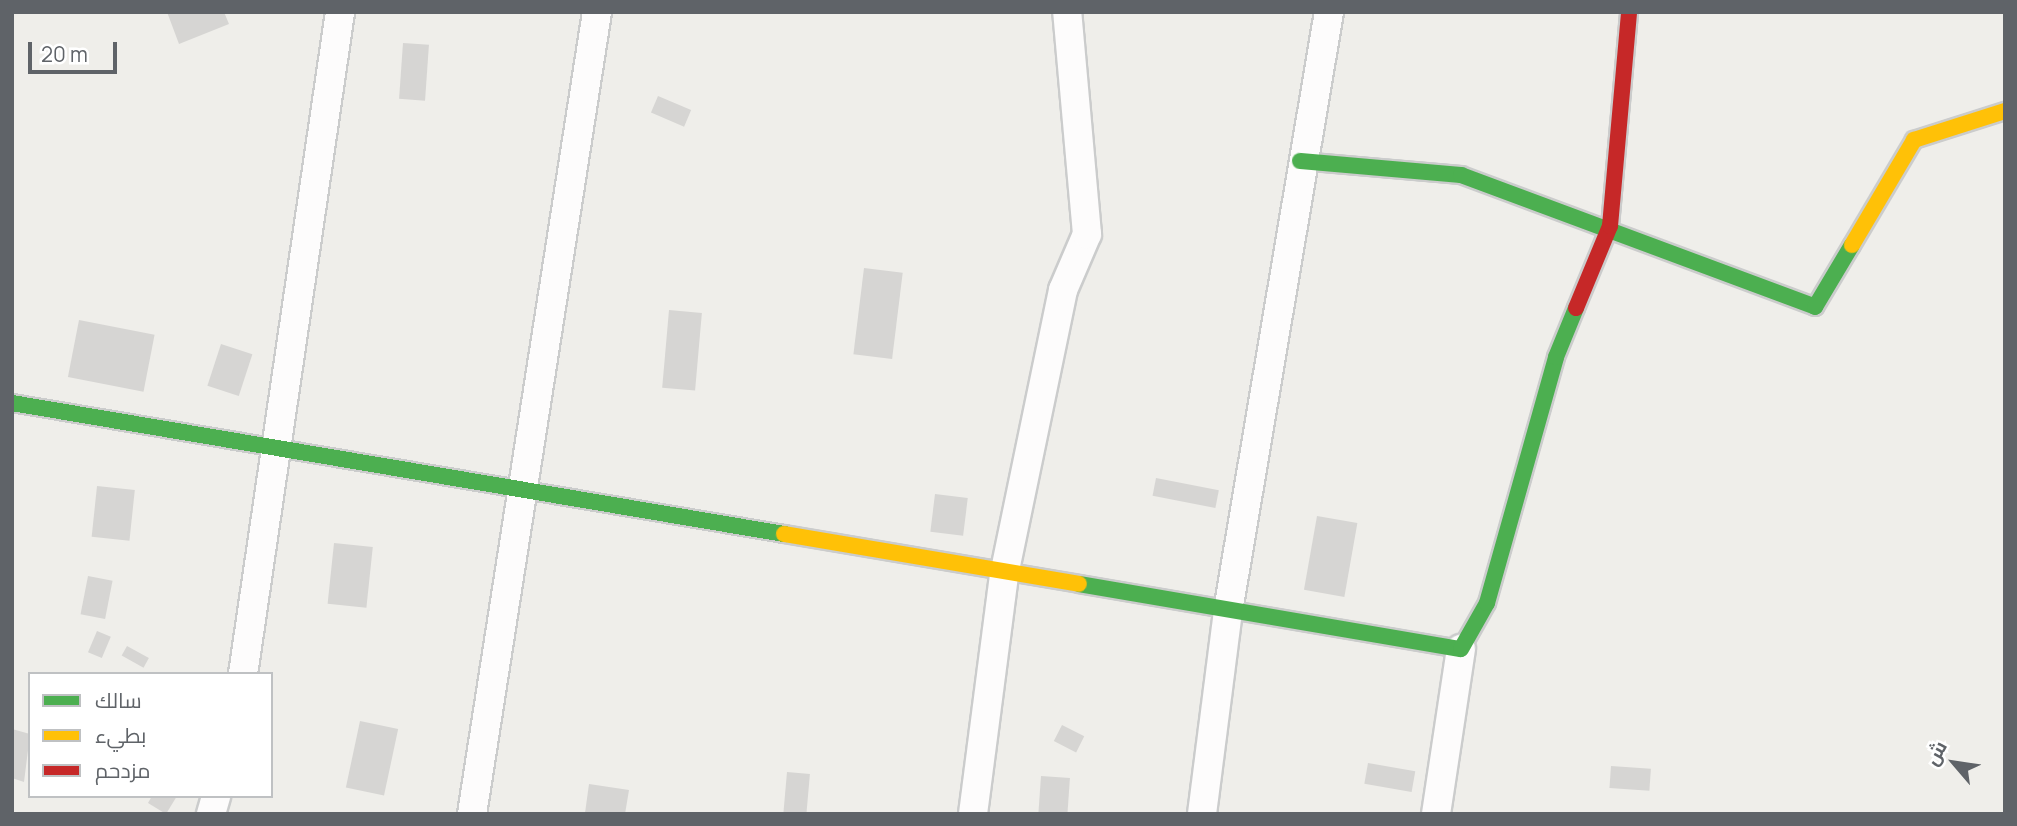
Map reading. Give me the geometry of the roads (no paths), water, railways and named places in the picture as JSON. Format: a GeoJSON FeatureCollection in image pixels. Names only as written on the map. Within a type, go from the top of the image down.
{"type":"FeatureCollection","features":[{"type":"Feature","properties":{"kind":"street"},"geometry":{"type":"LineString","coordinates":[[243,672],[264,554],[271,450],[340,12]]}},
{"type":"Feature","properties":{"kind":"street"},"geometry":{"type":"LineString","coordinates":[[472,814],[597,12]]}},
{"type":"Feature","properties":{"kind":"street"},"geometry":{"type":"LineString","coordinates":[[973,814],[1004,575],[1063,290],[1087,234],[1067,12]]}},
{"type":"Feature","properties":{"kind":"street"},"geometry":{"type":"LineString","coordinates":[[1202,814],[1228,611],[1300,160],[1329,12]]}},
{"type":"Feature","properties":{"kind":"street"},"geometry":{"type":"LineString","coordinates":[[1436,814],[1461,649],[1487,603],[1556,357],[1610,226],[1629,12]]}},
{"type":"Feature","properties":{"kind":"street"},"geometry":{"type":"LineString","coordinates":[[1300,160],[1461,175],[1610,226],[1815,307],[1914,140],[2005,111]]}},
{"type":"Feature","properties":{"kind":"street"},"geometry":{"type":"LineString","coordinates":[[12,403],[1004,575],[1461,649]]}}]}
